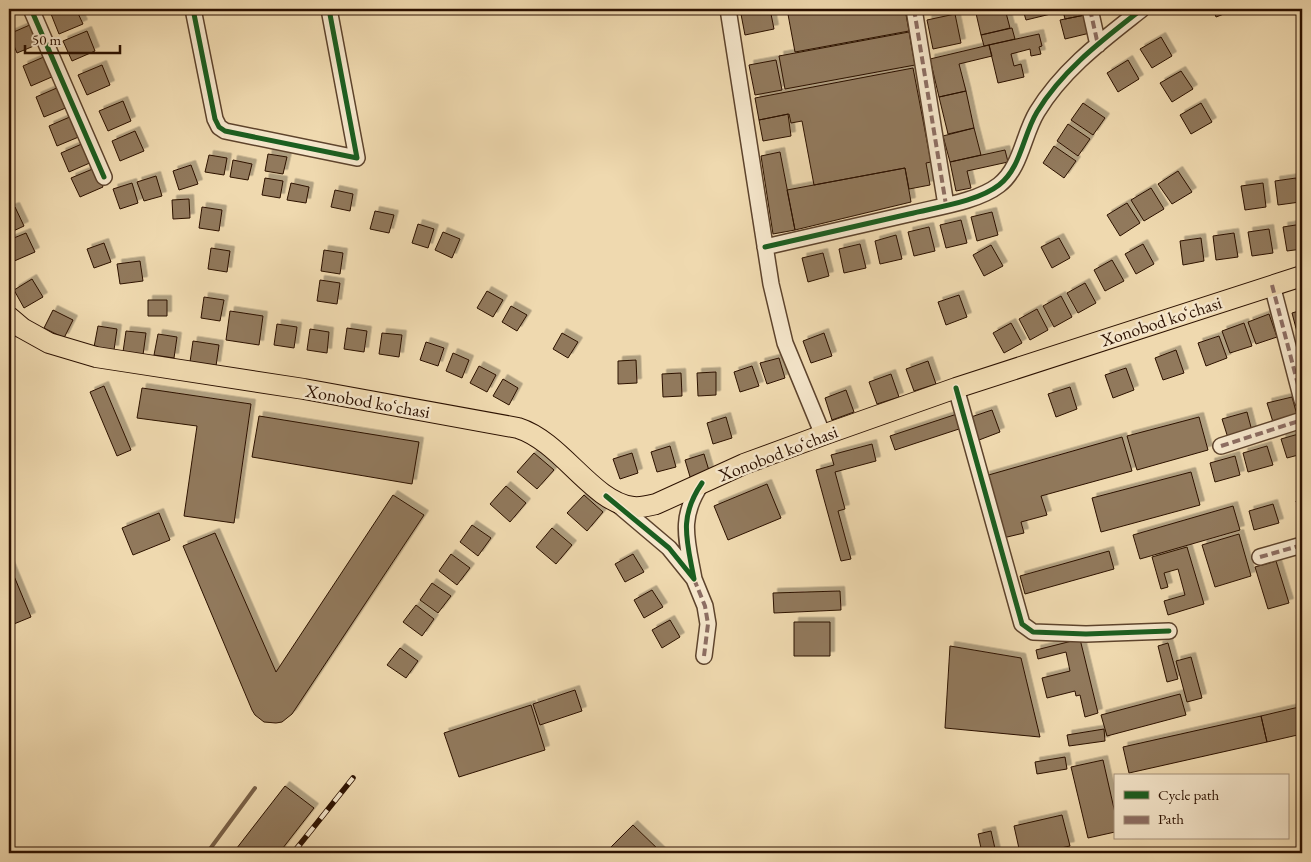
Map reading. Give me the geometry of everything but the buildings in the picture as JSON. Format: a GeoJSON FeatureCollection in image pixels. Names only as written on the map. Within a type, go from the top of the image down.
{"type":"FeatureCollection","features":[{"type":"Feature","properties":{"kind":"main road","name":"Xonobod koʻchasi"},"geometry":{"type":"LineString","coordinates":[[9,317],[22,328],[48,343],[96,358],[304,389],[518,428],[536,435],[544,441],[606,496],[626,506],[641,508],[656,504],[744,464],[956,388],[1302,276]]}},
{"type":"Feature","properties":{"kind":"street"},"geometry":{"type":"LineString","coordinates":[[31,9],[104,177]]}},
{"type":"Feature","properties":{"kind":"street"},"geometry":{"type":"LineString","coordinates":[[193,9],[215,119],[219,127],[225,131],[357,158],[329,9]]}},
{"type":"Feature","properties":{"kind":"street"},"geometry":{"type":"LineString","coordinates":[[728,9],[771,284],[786,343],[823,435]]}},
{"type":"Feature","properties":{"kind":"street"},"geometry":{"type":"LineString","coordinates":[[914,9],[946,205]]}},
{"type":"Feature","properties":{"kind":"street"},"geometry":{"type":"LineString","coordinates":[[1090,9],[1098,45]]}},
{"type":"Feature","properties":{"kind":"street"},"geometry":{"type":"LineString","coordinates":[[765,247],[946,205],[982,195],[999,185],[1012,172],[1037,112],[1058,83],[1077,62],[1142,9]]}},
{"type":"Feature","properties":{"kind":"street"},"geometry":{"type":"LineString","coordinates":[[1272,285],[1302,400]]}},
{"type":"Feature","properties":{"kind":"street"},"geometry":{"type":"LineString","coordinates":[[956,388],[1022,624],[1033,632],[1086,634],[1169,631]]}},
{"type":"Feature","properties":{"kind":"street"},"geometry":{"type":"LineString","coordinates":[[1221,446],[1302,420]]}},
{"type":"Feature","properties":{"kind":"street"},"geometry":{"type":"LineString","coordinates":[[702,483],[690,505],[686,517],[686,529],[694,579],[705,606],[708,624],[704,656]]}},
{"type":"Feature","properties":{"kind":"street"},"geometry":{"type":"LineString","coordinates":[[606,496],[662,541],[694,579]]}},
{"type":"Feature","properties":{"kind":"street"},"geometry":{"type":"LineString","coordinates":[[1260,557],[1302,545]]}},
{"type":"Feature","properties":{"kind":"waterway"},"geometry":{"type":"LineString","coordinates":[[207,853],[255,788]]}},
{"type":"Feature","properties":{"kind":"railway"},"geometry":{"type":"LineString","coordinates":[[293,853],[353,778]]}},
{"type":"Feature","properties":{"kind":"marked path"},"geometry":{"type":"LineString","coordinates":[[914,9],[946,205]]}},
{"type":"Feature","properties":{"kind":"marked path"},"geometry":{"type":"LineString","coordinates":[[1090,9],[1098,45]]}},
{"type":"Feature","properties":{"kind":"marked path"},"geometry":{"type":"LineString","coordinates":[[1272,285],[1302,400]]}},
{"type":"Feature","properties":{"kind":"marked path"},"geometry":{"type":"LineString","coordinates":[[1221,446],[1302,420]]}},
{"type":"Feature","properties":{"kind":"marked path"},"geometry":{"type":"LineString","coordinates":[[1260,557],[1302,545]]}},
{"type":"Feature","properties":{"kind":"marked path"},"geometry":{"type":"LineString","coordinates":[[694,579],[705,606],[708,624],[704,656]]}},
{"type":"Feature","properties":{"kind":"cycle path"},"geometry":{"type":"LineString","coordinates":[[31,9],[104,177]]}},
{"type":"Feature","properties":{"kind":"cycle path"},"geometry":{"type":"LineString","coordinates":[[193,9],[215,119],[219,127],[225,131],[357,158],[329,9]]}},
{"type":"Feature","properties":{"kind":"cycle path"},"geometry":{"type":"LineString","coordinates":[[765,247],[956,203],[990,191],[999,185],[1012,170],[1032,121],[1047,96],[1085,56],[1142,9]]}},
{"type":"Feature","properties":{"kind":"cycle path"},"geometry":{"type":"LineString","coordinates":[[956,388],[1022,624],[1033,632],[1086,634],[1169,631]]}},
{"type":"Feature","properties":{"kind":"cycle path"},"geometry":{"type":"LineString","coordinates":[[606,496],[669,548],[694,579],[686,530],[690,507],[702,483]]}}]}
